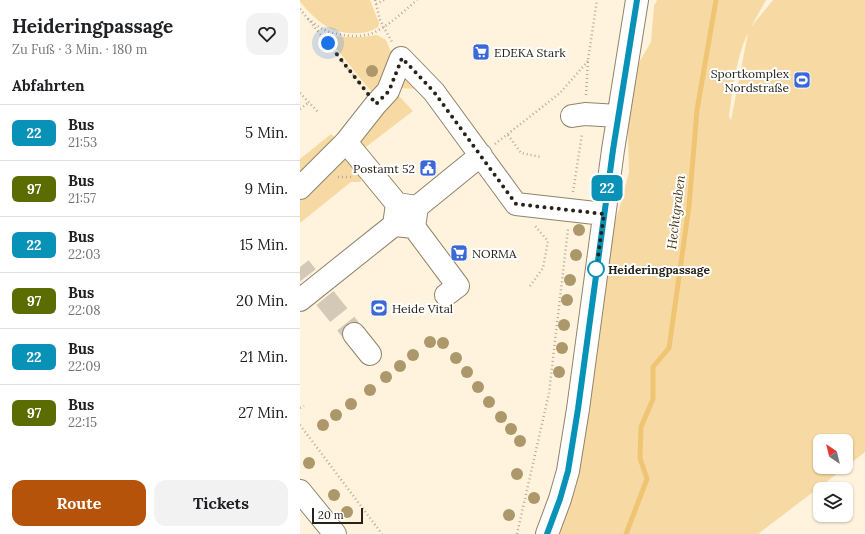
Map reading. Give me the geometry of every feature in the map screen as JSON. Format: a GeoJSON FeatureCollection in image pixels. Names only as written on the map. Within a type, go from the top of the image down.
{"type":"FeatureCollection","features":[{"type":"Feature","properties":{"kind":"street"},"geometry":{"type":"LineString","coordinates":[[547,534],[560,499],[568,471],[578,409],[618,116],[637,0]]}},
{"type":"Feature","properties":{"kind":"street"},"geometry":{"type":"LineString","coordinates":[[307,182],[346,142],[376,104],[389,91],[402,58],[434,92],[516,204],[604,214]]}},
{"type":"Feature","properties":{"kind":"street"},"geometry":{"type":"LineString","coordinates":[[572,116],[584,114],[618,116]]}},
{"type":"Feature","properties":{"kind":"street"},"geometry":{"type":"LineString","coordinates":[[346,142],[458,286],[446,295]]}},
{"type":"Feature","properties":{"kind":"street"},"geometry":{"type":"LineString","coordinates":[[312,290],[481,155]]}},
{"type":"Feature","properties":{"kind":"street"},"geometry":{"type":"LineString","coordinates":[[354,334],[370,354]]}},
{"type":"Feature","properties":{"kind":"street"},"geometry":{"type":"LineString","coordinates":[[300,491],[335,534]]}},
{"type":"Feature","properties":{"kind":"path"},"geometry":{"type":"LineString","coordinates":[[375,0],[383,27],[402,58]]}},
{"type":"Feature","properties":{"kind":"path"},"geometry":{"type":"LineString","coordinates":[[376,4],[384,0]]}},
{"type":"Feature","properties":{"kind":"path"},"geometry":{"type":"LineString","coordinates":[[308,19],[322,29],[336,34],[347,36],[373,33],[383,27],[417,0]]}},
{"type":"Feature","properties":{"kind":"path"},"geometry":{"type":"LineString","coordinates":[[300,9],[376,104]]}},
{"type":"Feature","properties":{"kind":"path"},"geometry":{"type":"LineString","coordinates":[[481,155],[560,93],[588,60]]}},
{"type":"Feature","properties":{"kind":"path"},"geometry":{"type":"LineString","coordinates":[[300,93],[319,113]]}},
{"type":"Feature","properties":{"kind":"path"},"geometry":{"type":"LineString","coordinates":[[300,109],[308,103]]}},
{"type":"Feature","properties":{"kind":"path"},"geometry":{"type":"LineString","coordinates":[[508,135],[521,153],[541,157]]}},
{"type":"Feature","properties":{"kind":"path"},"geometry":{"type":"LineString","coordinates":[[307,182],[375,178]]}},
{"type":"Feature","properties":{"kind":"path"},"geometry":{"type":"LineString","coordinates":[[516,204],[548,241],[543,268],[530,286]]}},
{"type":"Feature","properties":{"kind":"path"},"geometry":{"type":"LineString","coordinates":[[518,534],[549,393],[570,210]]}},
{"type":"Feature","properties":{"kind":"path"},"geometry":{"type":"LineString","coordinates":[[300,408],[304,406]]}},
{"type":"Feature","properties":{"kind":"path"},"geometry":{"type":"LineString","coordinates":[[300,426],[382,534]]}},
{"type":"Feature","properties":{"kind":"shaded area"},"geometry":{"type":"Polygon","coordinates":[[[300,0],[370,0],[379,23],[378,27],[371,31],[361,33],[340,32],[318,21],[300,2],[300,0]]]}},
{"type":"Feature","properties":{"kind":"shaded area"},"geometry":{"type":"Polygon","coordinates":[[[657,0],[766,0],[751,27],[773,0],[865,0],[865,452],[853,461],[853,434],[813,434],[813,474],[837,474],[826,482],[813,482],[813,492],[758,534],[552,534],[607,236],[619,210],[629,172],[627,104],[631,76],[651,42],[654,6],[657,0]],[[748,33],[736,73],[729,116],[731,120],[748,33]]]}},
{"type":"Feature","properties":{"kind":"shaded area"},"geometry":{"type":"Polygon","coordinates":[[[325,34],[341,37],[377,35],[386,40],[395,62],[377,93],[371,91],[325,34]]]}},
{"type":"Feature","properties":{"kind":"shaded area"},"geometry":{"type":"Polygon","coordinates":[[[399,70],[422,89],[396,88],[399,70]]]}},
{"type":"Feature","properties":{"kind":"shaded area"},"geometry":{"type":"Polygon","coordinates":[[[393,93],[399,96],[413,111],[362,150],[354,137],[393,93]]]}},
{"type":"Feature","properties":{"kind":"shaded area"},"geometry":{"type":"Polygon","coordinates":[[[331,134],[335,138],[300,182],[300,159],[331,134]]]}},
{"type":"Feature","properties":{"kind":"shaded area"},"geometry":{"type":"Polygon","coordinates":[[[343,154],[360,174],[361,182],[351,182],[300,223],[300,192],[343,154]]]}},
{"type":"Feature","properties":{"kind":"waterway","name":"Hechtgraben"},"geometry":{"type":"LineString","coordinates":[[626,534],[647,479],[640,458],[641,427],[653,399],[653,367],[669,348],[689,206],[697,110],[716,0]]}},
{"type":"Feature","properties":{"kind":"tunnel"},"geometry":{"type":"LineString","coordinates":[[300,267],[307,276]]}},
{"type":"Feature","properties":{"kind":"tunnel"},"geometry":{"type":"LineString","coordinates":[[325,298],[354,334]]}},
{"type":"Feature","properties":{"kind":"bus line","name":"22"},"geometry":{"type":"LineString","coordinates":[[547,534],[560,499],[568,471],[578,409],[613,150],[637,0]]}},
{"type":"Feature","properties":{"kind":"place","name":"EDEKA Stark"},"geometry":{"type":"Point","coordinates":[481,52]}},
{"type":"Feature","properties":{"kind":"place","name":"Sportkomplex Nordstraße"},"geometry":{"type":"Point","coordinates":[802,80]}},
{"type":"Feature","properties":{"kind":"place","name":"Postamt 52"},"geometry":{"type":"Point","coordinates":[428,168]}},
{"type":"Feature","properties":{"kind":"place","name":"NORMA"},"geometry":{"type":"Point","coordinates":[459,253]}},
{"type":"Feature","properties":{"kind":"place","name":"Heideringpassage"},"geometry":{"type":"Point","coordinates":[596,269]}},
{"type":"Feature","properties":{"kind":"place","name":"Heide Vital"},"geometry":{"type":"Point","coordinates":[379,308]}},
{"type":"Feature","properties":{"kind":"route"},"geometry":{"type":"LineString","coordinates":[[328,43],[376,104],[389,91],[402,58],[434,92],[516,204],[604,214],[596,271],[596,269]]}}]}
